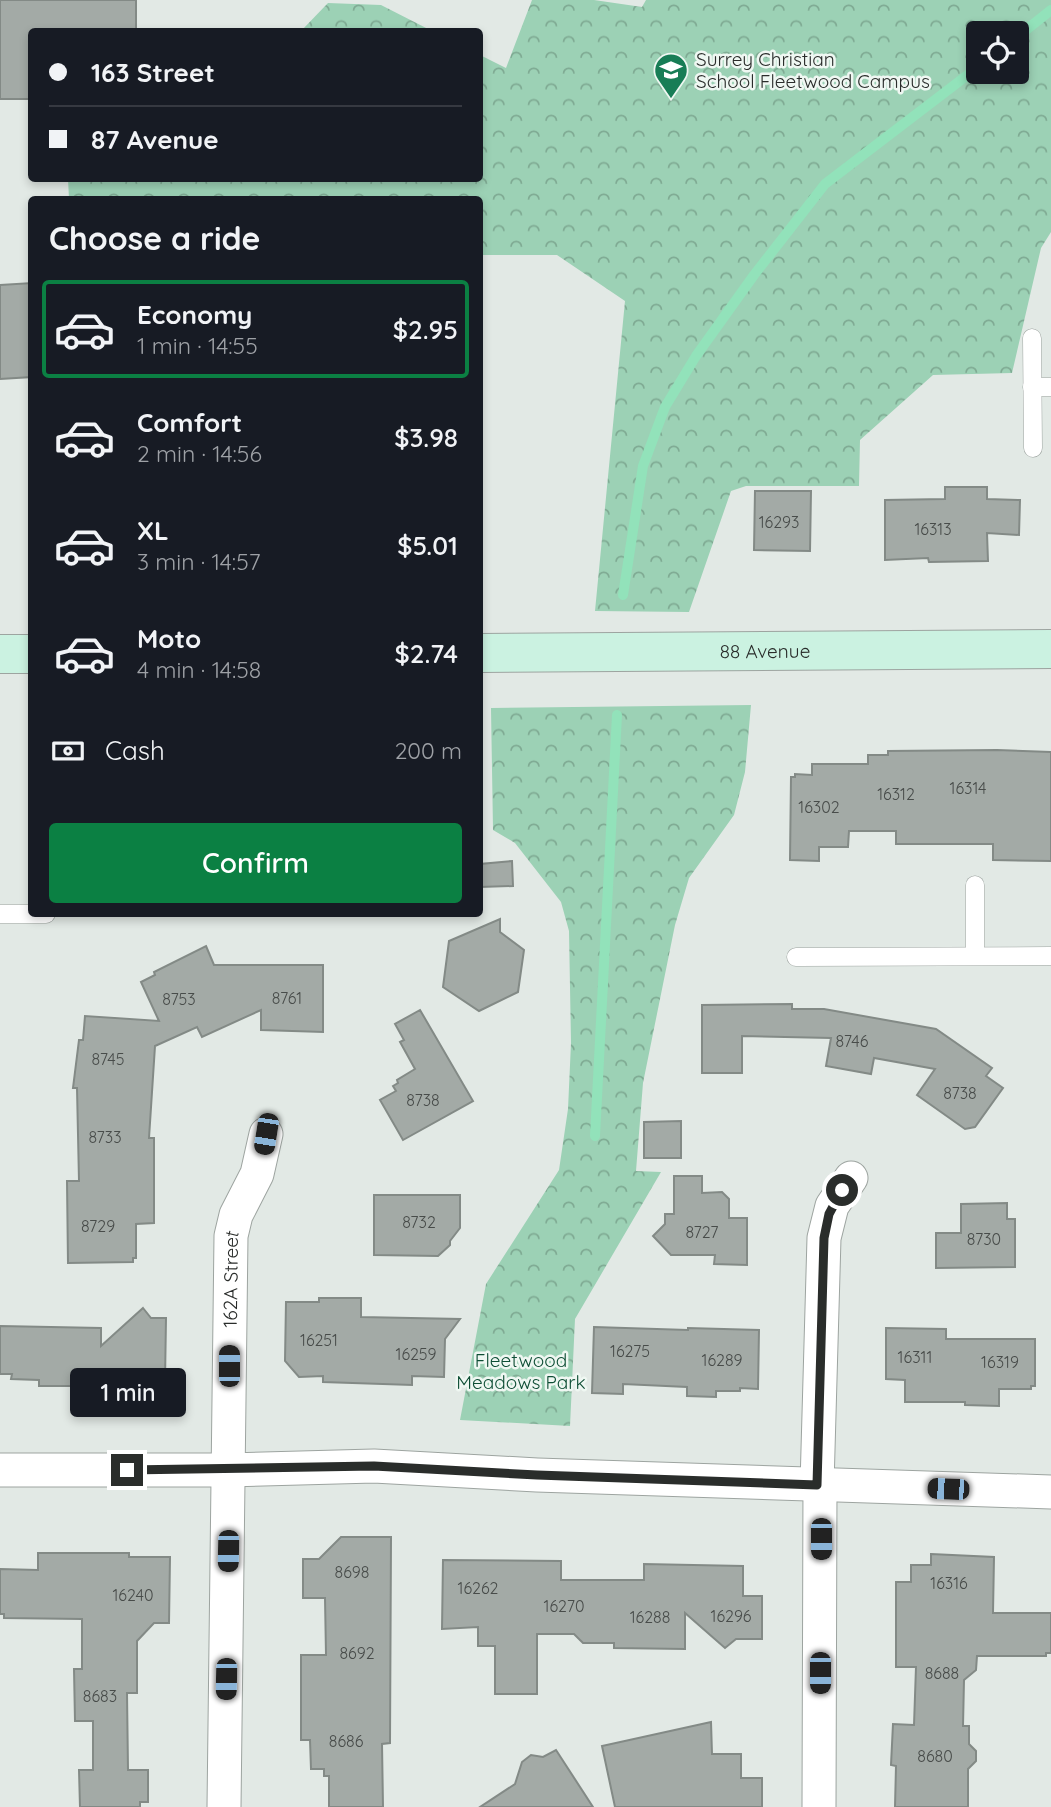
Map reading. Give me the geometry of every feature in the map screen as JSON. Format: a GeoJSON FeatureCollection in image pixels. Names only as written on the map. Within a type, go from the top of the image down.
{"type":"FeatureCollection","features":[{"type":"Feature","properties":{"kind":"main road","name":"88 Avenue"},"geometry":{"type":"LineString","coordinates":[[483,653],[1051,649]]}},
{"type":"Feature","properties":{"kind":"main road"},"geometry":{"type":"LineString","coordinates":[[0,654],[28,654]]}},
{"type":"Feature","properties":{"kind":"street","name":"162A Street"},"geometry":{"type":"LineString","coordinates":[[224,1807],[231,1236],[236,1215],[257,1174],[266,1134]]}},
{"type":"Feature","properties":{"kind":"street"},"geometry":{"type":"LineString","coordinates":[[819,1807],[819,1485],[824,1238],[832,1206],[851,1178]]}},
{"type":"Feature","properties":{"kind":"street"},"geometry":{"type":"LineString","coordinates":[[0,1470],[386,1467],[537,1475],[1051,1492]]}},
{"type":"Feature","properties":{"kind":"lane"},"geometry":{"type":"LineString","coordinates":[[1032,338],[1033,447]]}},
{"type":"Feature","properties":{"kind":"lane"},"geometry":{"type":"LineString","coordinates":[[1032,387],[1051,387]]}},
{"type":"Feature","properties":{"kind":"lane"},"geometry":{"type":"LineString","coordinates":[[975,885],[975,955]]}},
{"type":"Feature","properties":{"kind":"lane"},"geometry":{"type":"LineString","coordinates":[[0,914],[28,914]]}},
{"type":"Feature","properties":{"kind":"lane"},"geometry":{"type":"LineString","coordinates":[[796,957],[1051,956]]}},
{"type":"Feature","properties":{"kind":"green space"},"geometry":{"type":"Polygon","coordinates":[[[532,0],[594,0],[642,7],[646,0],[1051,0],[1051,232],[1041,248],[1012,373],[933,375],[860,440],[859,486],[746,486],[731,491],[689,612],[595,611],[625,301],[557,255],[483,255],[483,196],[69,196],[68,182],[483,182],[483,56],[506,68],[532,0]]]}},
{"type":"Feature","properties":{"kind":"green space"},"geometry":{"type":"Polygon","coordinates":[[[328,3],[381,5],[426,28],[304,28],[328,3]]]}},
{"type":"Feature","properties":{"kind":"green space","name":"Fleetwood Meadows Park"},"geometry":{"type":"Polygon","coordinates":[[[751,705],[745,772],[734,815],[689,878],[675,925],[643,1083],[636,1171],[661,1172],[575,1319],[570,1426],[460,1420],[486,1284],[559,1170],[568,1109],[571,1043],[569,931],[561,902],[515,843],[493,830],[491,708],[751,705]]]}},
{"type":"Feature","properties":{"kind":"building"},"geometry":{"type":"Polygon","coordinates":[[[0,0],[136,0],[136,28],[28,28],[28,99],[0,99],[0,0]]]}},
{"type":"Feature","properties":{"kind":"building"},"geometry":{"type":"Polygon","coordinates":[[[28,283],[28,377],[0,379],[0,285],[28,283]]]}},
{"type":"Feature","properties":{"kind":"building"},"geometry":{"type":"Polygon","coordinates":[[[945,487],[987,487],[987,499],[1020,500],[1019,535],[987,533],[988,561],[929,562],[928,558],[885,560],[885,500],[945,499],[945,487]]]}},
{"type":"Feature","properties":{"kind":"building"},"geometry":{"type":"Polygon","coordinates":[[[755,491],[811,491],[810,551],[754,550],[755,491]]]}},
{"type":"Feature","properties":{"kind":"building"},"geometry":{"type":"Polygon","coordinates":[[[888,751],[1051,752],[1051,861],[993,860],[993,844],[896,844],[896,831],[849,831],[848,847],[819,847],[819,861],[790,860],[791,777],[795,777],[795,774],[812,775],[812,764],[868,764],[868,755],[888,755],[888,751]]]}},
{"type":"Feature","properties":{"kind":"building"},"geometry":{"type":"Polygon","coordinates":[[[512,861],[513,886],[483,887],[483,864],[512,861]]]}},
{"type":"Feature","properties":{"kind":"building"},"geometry":{"type":"Polygon","coordinates":[[[500,919],[500,932],[524,950],[518,992],[479,1011],[443,987],[449,941],[500,919]]]}},
{"type":"Feature","properties":{"kind":"building"},"geometry":{"type":"Polygon","coordinates":[[[206,946],[214,965],[323,965],[323,1032],[261,1030],[261,1010],[202,1037],[197,1027],[155,1046],[149,1138],[154,1138],[154,1223],[136,1224],[136,1258],[133,1258],[133,1262],[68,1263],[67,1181],[79,1181],[77,1088],[73,1088],[85,1016],[159,1021],[141,982],[155,975],[154,972],[206,946]]]}},
{"type":"Feature","properties":{"kind":"building"},"geometry":{"type":"Polygon","coordinates":[[[792,1004],[792,1009],[824,1009],[936,1029],[992,1068],[986,1076],[1003,1088],[975,1127],[965,1129],[917,1095],[935,1069],[874,1058],[871,1074],[826,1066],[831,1038],[742,1036],[742,1073],[702,1073],[702,1005],[792,1004]]]}},
{"type":"Feature","properties":{"kind":"building"},"geometry":{"type":"Polygon","coordinates":[[[420,1010],[473,1101],[403,1140],[380,1100],[396,1091],[393,1086],[398,1083],[397,1080],[415,1069],[400,1042],[404,1040],[395,1024],[420,1010]]]}},
{"type":"Feature","properties":{"kind":"building"},"geometry":{"type":"Polygon","coordinates":[[[681,1121],[681,1158],[644,1158],[644,1122],[681,1121]]]}},
{"type":"Feature","properties":{"kind":"building"},"geometry":{"type":"Polygon","coordinates":[[[674,1176],[702,1176],[702,1193],[722,1192],[729,1199],[729,1218],[747,1218],[747,1265],[714,1264],[715,1255],[671,1255],[653,1236],[665,1224],[665,1214],[674,1214],[674,1176]]]}},
{"type":"Feature","properties":{"kind":"building"},"geometry":{"type":"Polygon","coordinates":[[[374,1195],[460,1195],[460,1228],[450,1245],[438,1256],[374,1255],[374,1195]]]}},
{"type":"Feature","properties":{"kind":"building"},"geometry":{"type":"Polygon","coordinates":[[[1007,1203],[1007,1219],[1015,1219],[1015,1267],[936,1268],[936,1233],[961,1233],[961,1204],[1007,1203]]]}},
{"type":"Feature","properties":{"kind":"building"},"geometry":{"type":"Polygon","coordinates":[[[319,1298],[361,1298],[361,1317],[460,1319],[445,1339],[444,1377],[412,1376],[412,1385],[323,1382],[323,1376],[299,1377],[285,1361],[286,1302],[319,1302],[319,1298]]]}},
{"type":"Feature","properties":{"kind":"building"},"geometry":{"type":"Polygon","coordinates":[[[143,1308],[151,1318],[166,1318],[165,1382],[125,1380],[124,1386],[39,1386],[39,1380],[11,1379],[12,1374],[0,1374],[0,1326],[101,1328],[101,1346],[143,1308]]]}},
{"type":"Feature","properties":{"kind":"building"},"geometry":{"type":"Polygon","coordinates":[[[594,1327],[759,1330],[758,1389],[716,1391],[716,1397],[687,1396],[687,1387],[623,1384],[623,1394],[592,1393],[594,1327]]]}},
{"type":"Feature","properties":{"kind":"building"},"geometry":{"type":"Polygon","coordinates":[[[886,1328],[946,1329],[946,1339],[1035,1339],[1035,1386],[1031,1386],[1031,1389],[999,1389],[999,1406],[965,1405],[965,1402],[905,1402],[905,1380],[886,1379],[886,1328]]]}},
{"type":"Feature","properties":{"kind":"building"},"geometry":{"type":"Polygon","coordinates":[[[341,1537],[391,1537],[390,1743],[382,1744],[383,1807],[329,1807],[329,1776],[324,1776],[324,1769],[311,1769],[310,1740],[301,1740],[301,1655],[326,1655],[325,1598],[303,1598],[303,1559],[319,1559],[341,1537]]]}},
{"type":"Feature","properties":{"kind":"building"},"geometry":{"type":"Polygon","coordinates":[[[38,1553],[129,1553],[129,1557],[170,1557],[169,1623],[154,1623],[137,1641],[137,1693],[127,1693],[128,1770],[148,1770],[148,1802],[140,1802],[140,1807],[80,1807],[79,1770],[93,1770],[93,1721],[75,1721],[74,1669],[82,1669],[82,1619],[4,1618],[4,1614],[0,1614],[0,1569],[38,1570],[38,1553]]]}},
{"type":"Feature","properties":{"kind":"building"},"geometry":{"type":"Polygon","coordinates":[[[931,1554],[994,1557],[993,1613],[1051,1613],[1051,1653],[1046,1653],[1046,1656],[977,1656],[976,1670],[964,1680],[963,1726],[969,1726],[969,1744],[976,1751],[976,1761],[968,1769],[968,1807],[895,1807],[896,1766],[891,1765],[893,1724],[914,1725],[916,1667],[896,1667],[896,1582],[911,1582],[911,1565],[931,1565],[931,1554]]]}},
{"type":"Feature","properties":{"kind":"building"},"geometry":{"type":"Polygon","coordinates":[[[443,1560],[561,1561],[561,1580],[644,1580],[644,1564],[743,1566],[743,1596],[762,1596],[762,1639],[736,1639],[725,1648],[685,1613],[685,1649],[614,1648],[614,1643],[583,1643],[574,1634],[537,1634],[537,1694],[495,1694],[495,1646],[478,1646],[478,1627],[442,1629],[443,1560]]]}},
{"type":"Feature","properties":{"kind":"building"},"geometry":{"type":"Polygon","coordinates":[[[711,1722],[712,1754],[741,1754],[741,1778],[762,1778],[762,1807],[615,1807],[602,1746],[711,1722]]]}},
{"type":"Feature","properties":{"kind":"building"},"geometry":{"type":"Polygon","coordinates":[[[556,1750],[593,1807],[480,1807],[515,1784],[522,1762],[531,1755],[543,1757],[556,1750]]]}},
{"type":"Feature","properties":{"kind":"waterway"},"geometry":{"type":"LineString","coordinates":[[1029,28],[1051,10]]}},
{"type":"Feature","properties":{"kind":"waterway"},"geometry":{"type":"LineString","coordinates":[[623,595],[643,466],[665,407],[696,356],[754,275],[825,184],[966,76]]}},
{"type":"Feature","properties":{"kind":"waterway"},"geometry":{"type":"LineString","coordinates":[[595,1136],[617,715]]}},
{"type":"Feature","properties":{"kind":"place","name":"Surrey Christian School Fleetwood Campus"},"geometry":{"type":"Point","coordinates":[671,100]}},
{"type":"Feature","properties":{"kind":"route"},"geometry":{"type":"LineString","coordinates":[[127,1470],[374,1466],[817,1485],[824,1238],[829,1214],[842,1190]]}}]}
